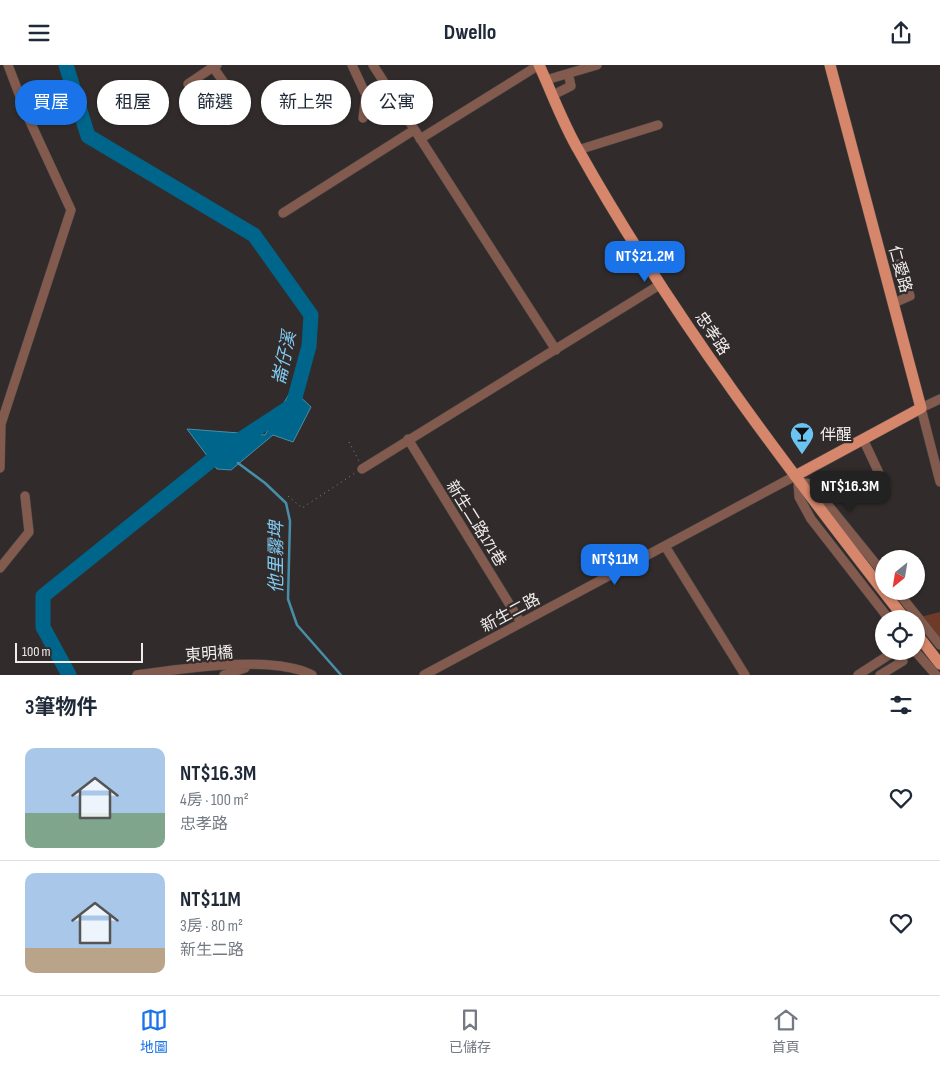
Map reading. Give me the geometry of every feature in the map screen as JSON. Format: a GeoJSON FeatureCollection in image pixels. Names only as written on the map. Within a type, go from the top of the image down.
{"type":"FeatureCollection","features":[{"type":"Feature","properties":{"kind":"main road","name":"忠孝路"},"geometry":{"type":"LineString","coordinates":[[539,65],[578,149],[661,284],[734,393],[796,479]]}},
{"type":"Feature","properties":{"kind":"main road","name":"仁愛路"},"geometry":{"type":"LineString","coordinates":[[830,65],[921,408]]}},
{"type":"Feature","properties":{"kind":"main road"},"geometry":{"type":"LineString","coordinates":[[898,610],[796,479],[863,439],[921,408]]}},
{"type":"Feature","properties":{"kind":"main road"},"geometry":{"type":"LineString","coordinates":[[925,645],[940,664]]}},
{"type":"Feature","properties":{"kind":"street"},"geometry":{"type":"LineString","coordinates":[[0,469],[1,424],[71,211],[27,115],[8,65]]}},
{"type":"Feature","properties":{"kind":"street"},"geometry":{"type":"LineString","coordinates":[[352,65],[361,84]]}},
{"type":"Feature","properties":{"kind":"street"},"geometry":{"type":"LineString","coordinates":[[372,65],[556,350]]}},
{"type":"Feature","properties":{"kind":"street"},"geometry":{"type":"LineString","coordinates":[[420,139],[539,65]]}},
{"type":"Feature","properties":{"kind":"street"},"geometry":{"type":"LineString","coordinates":[[546,80],[597,65]]}},
{"type":"Feature","properties":{"kind":"street"},"geometry":{"type":"LineString","coordinates":[[194,80],[215,66],[224,80]]}},
{"type":"Feature","properties":{"kind":"street"},"geometry":{"type":"LineString","coordinates":[[553,95],[571,86],[569,77]]}},
{"type":"Feature","properties":{"kind":"street"},"geometry":{"type":"LineString","coordinates":[[578,149],[658,125]]}},
{"type":"Feature","properties":{"kind":"street"},"geometry":{"type":"LineString","coordinates":[[283,213],[414,130]]}},
{"type":"Feature","properties":{"kind":"street"},"geometry":{"type":"LineString","coordinates":[[894,303],[910,295],[899,264]]}},
{"type":"Feature","properties":{"kind":"street"},"geometry":{"type":"LineString","coordinates":[[362,469],[661,284]]}},
{"type":"Feature","properties":{"kind":"street"},"geometry":{"type":"LineString","coordinates":[[921,408],[940,399]]}},
{"type":"Feature","properties":{"kind":"street","name":"仁愛路"},"geometry":{"type":"LineString","coordinates":[[921,408],[940,482]]}},
{"type":"Feature","properties":{"kind":"street","name":"新生二路171巷"},"geometry":{"type":"LineString","coordinates":[[408,439],[521,623]]}},
{"type":"Feature","properties":{"kind":"street"},"geometry":{"type":"LineString","coordinates":[[863,439],[885,486]]}},
{"type":"Feature","properties":{"kind":"street","name":"新生二路"},"geometry":{"type":"LineString","coordinates":[[424,675],[665,546],[796,479]]}},
{"type":"Feature","properties":{"kind":"street","name":"忠孝路"},"geometry":{"type":"LineString","coordinates":[[875,563],[812,484],[796,479],[799,497],[811,519],[882,610]]}},
{"type":"Feature","properties":{"kind":"street"},"geometry":{"type":"LineString","coordinates":[[0,569],[29,532],[25,497]]}},
{"type":"Feature","properties":{"kind":"street"},"geometry":{"type":"LineString","coordinates":[[665,546],[745,675]]}},
{"type":"Feature","properties":{"kind":"street"},"geometry":{"type":"LineString","coordinates":[[904,600],[940,645]]}},
{"type":"Feature","properties":{"kind":"street"},"geometry":{"type":"LineString","coordinates":[[858,675],[881,660]]}},
{"type":"Feature","properties":{"kind":"street"},"geometry":{"type":"LineString","coordinates":[[923,660],[936,675]]}},
{"type":"Feature","properties":{"kind":"street"},"geometry":{"type":"LineString","coordinates":[[880,675],[903,661]]}},
{"type":"Feature","properties":{"kind":"street","name":"東明橋"},"geometry":{"type":"LineString","coordinates":[[137,675],[214,665],[251,671]]}},
{"type":"Feature","properties":{"kind":"street"},"geometry":{"type":"LineString","coordinates":[[251,671],[284,666],[312,675]]}},
{"type":"Feature","properties":{"kind":"street","name":"東明橋"},"geometry":{"type":"LineString","coordinates":[[224,675],[251,671]]}},
{"type":"Feature","properties":{"kind":"path"},"geometry":{"type":"LineString","coordinates":[[288,496],[302,508],[362,469],[349,442]]}},
{"type":"Feature","properties":{"kind":"shaded area"},"geometry":{"type":"Polygon","coordinates":[[[940,612],[940,641],[925,623],[925,616],[940,612]]]}},
{"type":"Feature","properties":{"kind":"water"},"geometry":{"type":"Polygon","coordinates":[[[292,389],[311,407],[293,442],[273,435],[231,470],[217,469],[187,429],[265,435],[292,389]]]}},
{"type":"Feature","properties":{"kind":"waterway","name":"崙仔溪"},"geometry":{"type":"LineString","coordinates":[[66,65],[88,136],[254,235],[311,315],[309,346],[293,405],[223,451],[43,596],[43,627],[69,675]]}},
{"type":"Feature","properties":{"kind":"waterway","name":"他里霧埤"},"geometry":{"type":"LineString","coordinates":[[238,463],[265,483],[286,503],[290,521],[288,599],[297,625],[341,675]]}},
{"type":"Feature","properties":{"kind":"place","name":"伴醒"},"geometry":{"type":"Point","coordinates":[802,455]}}]}
